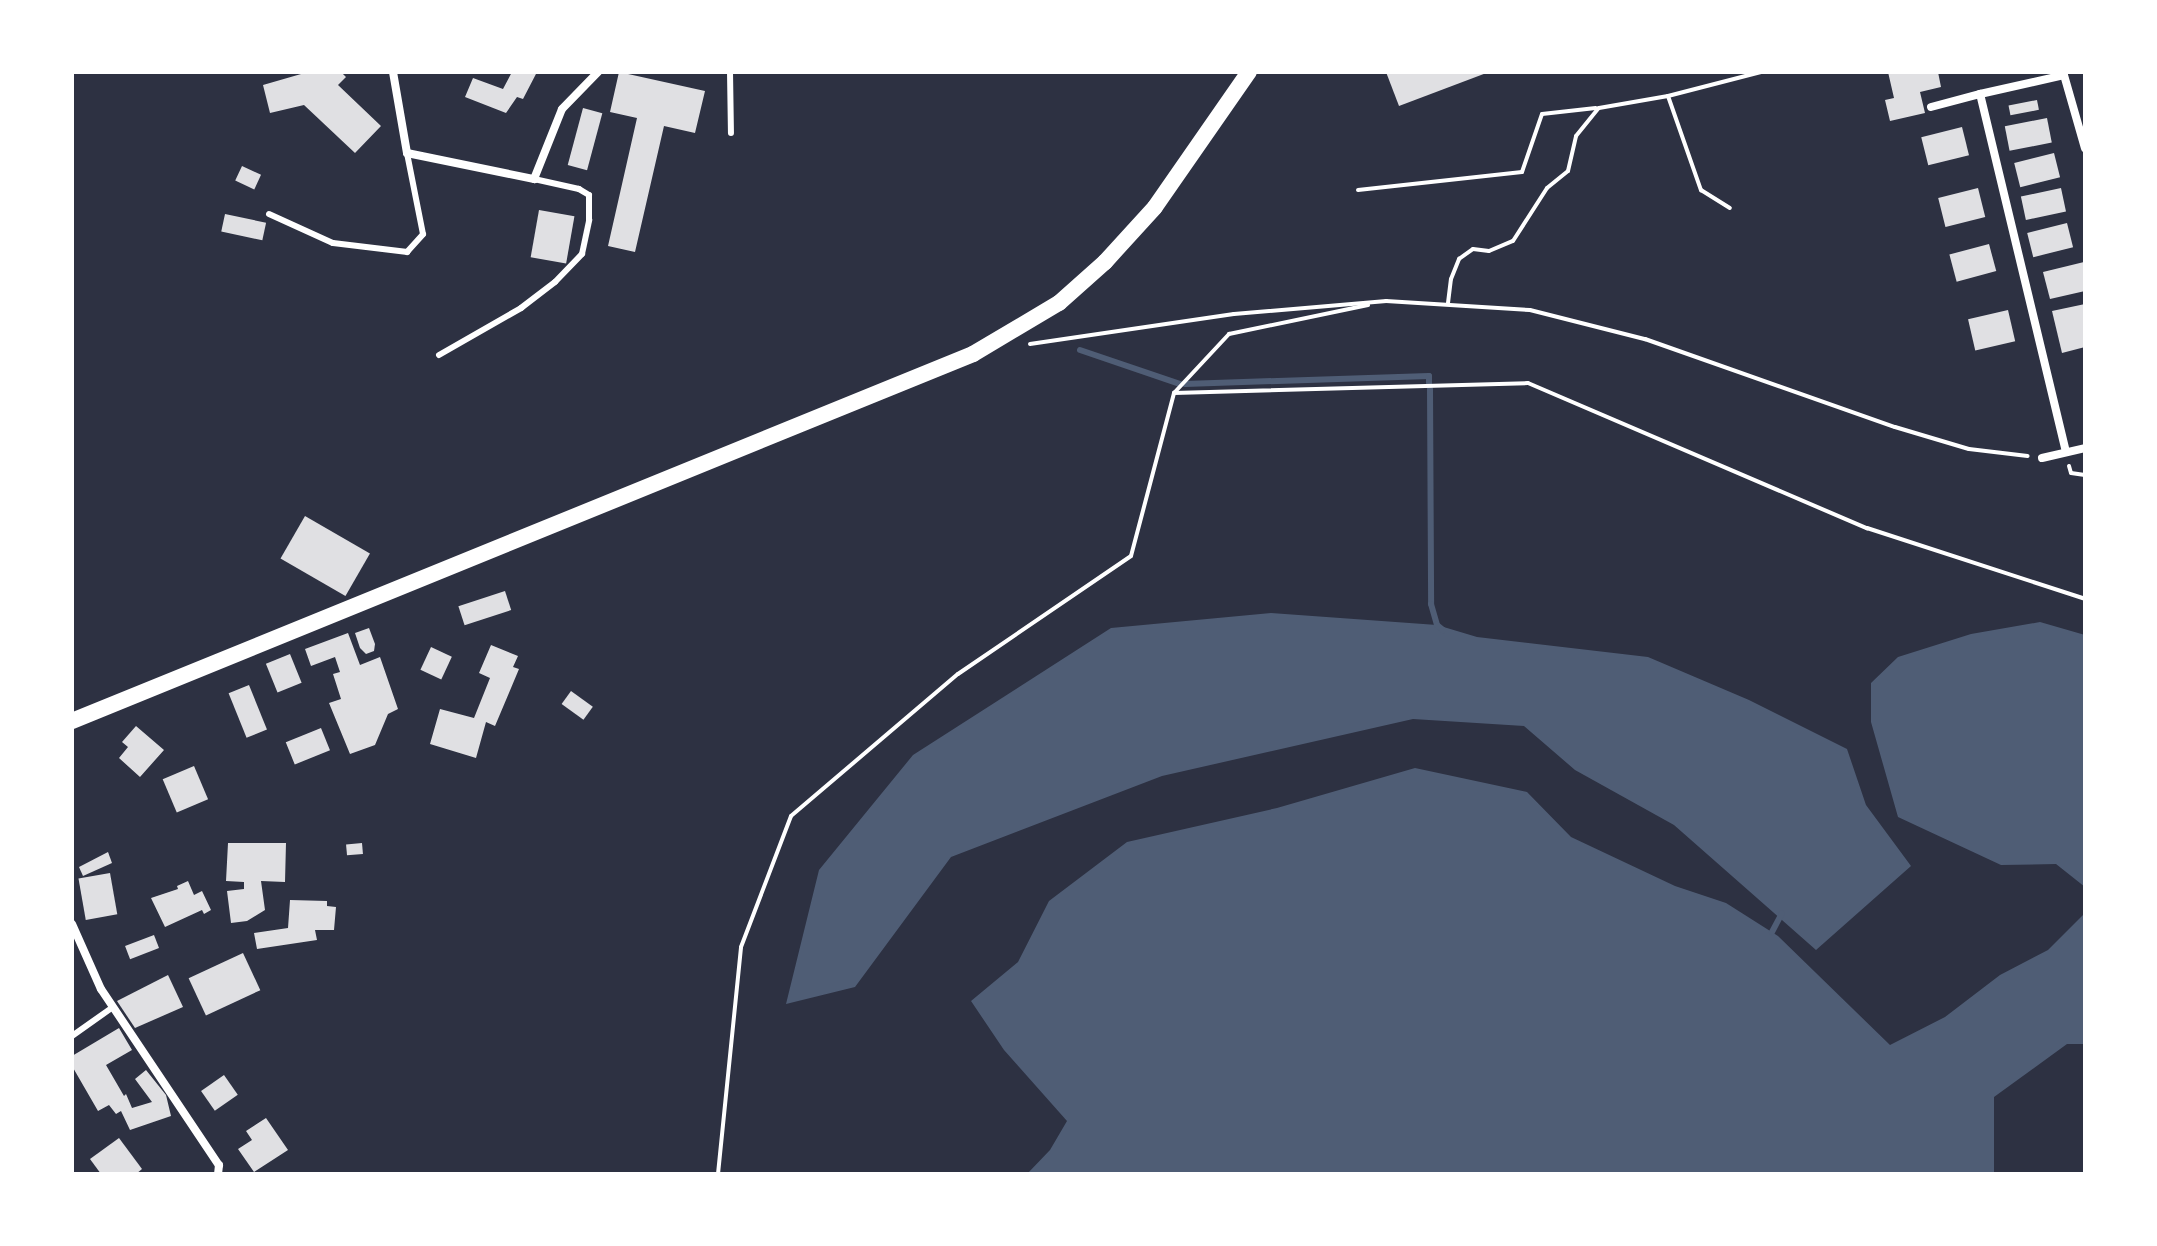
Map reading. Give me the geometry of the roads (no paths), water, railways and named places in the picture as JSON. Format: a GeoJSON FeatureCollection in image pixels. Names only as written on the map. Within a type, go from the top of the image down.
{"type":"FeatureCollection","features":[{"type":"Feature","properties":{"kind":"main road"},"geometry":{"type":"LineString","coordinates":[[73,725],[973,354],[1059,303],[1105,262],[1155,207],[1249,72]]}},
{"type":"Feature","properties":{"kind":"street"},"geometry":{"type":"LineString","coordinates":[[393,72],[407,153],[534,179],[562,109],[598,72]]}},
{"type":"Feature","properties":{"kind":"street"},"geometry":{"type":"LineString","coordinates":[[1931,107],[2064,75],[2085,148]]}},
{"type":"Feature","properties":{"kind":"street"},"geometry":{"type":"LineString","coordinates":[[1980,94],[2066,452]]}},
{"type":"Feature","properties":{"kind":"street"},"geometry":{"type":"LineString","coordinates":[[2042,458],[2085,448]]}},
{"type":"Feature","properties":{"kind":"street"},"geometry":{"type":"LineString","coordinates":[[72,924],[113,1007],[219,1165],[218,1174]]}},
{"type":"Feature","properties":{"kind":"lane"},"geometry":{"type":"LineString","coordinates":[[730,72],[731,133]]}},
{"type":"Feature","properties":{"kind":"lane"},"geometry":{"type":"LineString","coordinates":[[269,214],[333,243],[407,252],[423,234],[407,153]]}},
{"type":"Feature","properties":{"kind":"lane"},"geometry":{"type":"LineString","coordinates":[[439,355],[521,308],[555,282],[582,254],[589,220],[589,195],[579,189],[534,179]]}},
{"type":"Feature","properties":{"kind":"lane"},"geometry":{"type":"LineString","coordinates":[[72,1036],[113,1007]]}},
{"type":"Feature","properties":{"kind":"water"},"geometry":{"type":"Polygon","coordinates":[[[1271,613],[1437,625],[1477,637],[1648,657],[1749,700],[1847,749],[1866,805],[1911,866],[1816,950],[1674,825],[1575,770],[1524,726],[1413,719],[1162,776],[951,857],[855,987],[786,1004],[819,870],[913,755],[1111,628],[1271,613]]]}},
{"type":"Feature","properties":{"kind":"water"},"geometry":{"type":"Polygon","coordinates":[[[2040,622],[2085,635],[2085,887],[2056,864],[2001,865],[1898,817],[1871,722],[1871,683],[1898,657],[1971,634],[2040,622]]]}},
{"type":"Feature","properties":{"kind":"water"},"geometry":{"type":"Polygon","coordinates":[[[1415,768],[1527,792],[1571,837],[1675,886],[1726,903],[1778,936],[1890,1045],[1945,1017],[2000,975],[2048,950],[2085,913],[2085,1044],[2067,1044],[1994,1097],[1994,1174],[1027,1174],[1050,1150],[1067,1121],[1004,1050],[971,1001],[1018,962],[1049,901],[1127,842],[1277,808],[1415,768]]]}},
{"type":"Feature","properties":{"kind":"waterway"},"geometry":{"type":"LineString","coordinates":[[1080,350],[1180,384]]}},
{"type":"Feature","properties":{"kind":"waterway"},"geometry":{"type":"LineString","coordinates":[[1185,384],[1429,376],[1429,383]]}},
{"type":"Feature","properties":{"kind":"waterway"},"geometry":{"type":"LineString","coordinates":[[1430,389],[1431,604],[1437,625],[1443,630]]}},
{"type":"Feature","properties":{"kind":"waterway"},"geometry":{"type":"LineString","coordinates":[[1772,932],[1782,913]]}}]}
